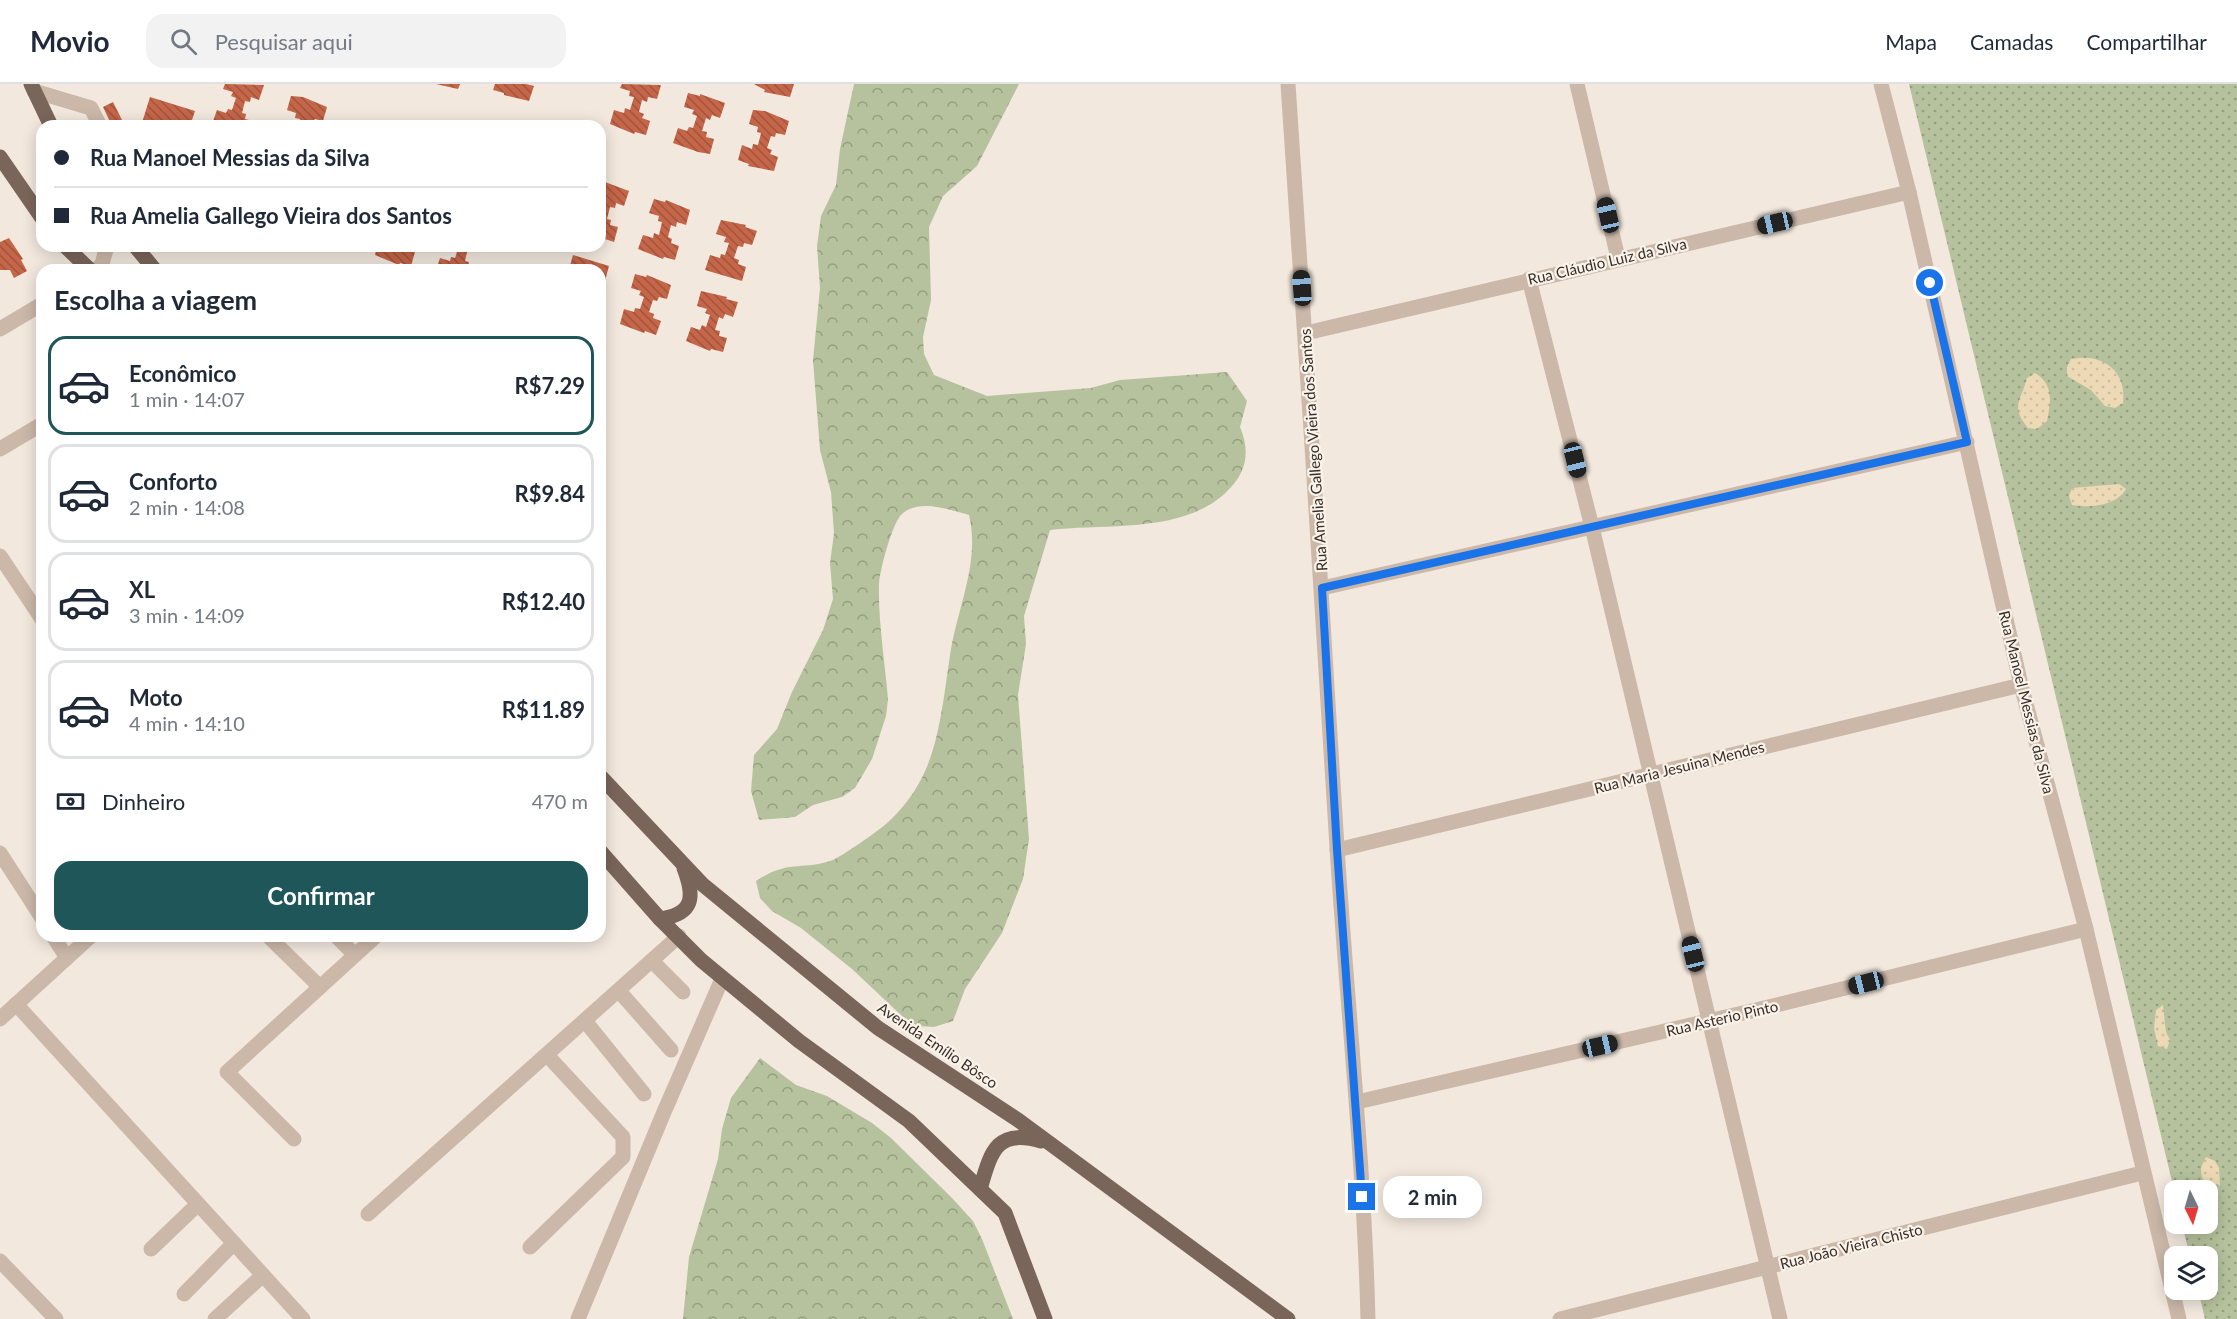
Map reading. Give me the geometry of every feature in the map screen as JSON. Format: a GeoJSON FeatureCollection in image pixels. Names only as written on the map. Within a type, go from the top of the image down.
{"type":"FeatureCollection","features":[{"type":"Feature","properties":{"kind":"main road"},"geometry":{"type":"LineString","coordinates":[[33,88],[48,120]]}},
{"type":"Feature","properties":{"kind":"main road"},"geometry":{"type":"LineString","coordinates":[[0,156],[36,209]]}},
{"type":"Feature","properties":{"kind":"main road"},"geometry":{"type":"LineString","coordinates":[[71,252],[84,264]]}},
{"type":"Feature","properties":{"kind":"main road"},"geometry":{"type":"LineString","coordinates":[[140,252],[150,264]]}},
{"type":"Feature","properties":{"kind":"main road","name":"Avenida Emílio Bôsco"},"geometry":{"type":"LineString","coordinates":[[606,782],[683,865],[762,935],[888,1033],[1050,1143],[1285,1317]]}},
{"type":"Feature","properties":{"kind":"main road"},"geometry":{"type":"LineString","coordinates":[[606,858],[660,919],[722,979],[799,1041],[909,1120],[1005,1213],[1045,1319]]}},
{"type":"Feature","properties":{"kind":"main road"},"geometry":{"type":"LineString","coordinates":[[660,919],[683,913],[690,903],[690,883],[683,865]]}},
{"type":"Feature","properties":{"kind":"main road"},"geometry":{"type":"LineString","coordinates":[[980,1189],[990,1155],[999,1144],[1022,1136],[1050,1143]]}},
{"type":"Feature","properties":{"kind":"street","name":"Rua Amelia Gallego Vieira dos Santos"},"geometry":{"type":"LineString","coordinates":[[1288,84],[1306,333],[1337,850],[1357,1102],[1368,1319]]}},
{"type":"Feature","properties":{"kind":"street"},"geometry":{"type":"LineString","coordinates":[[1577,84],[1618,258]]}},
{"type":"Feature","properties":{"kind":"street","name":"Rua Manoel Messias da Silva"},"geometry":{"type":"LineString","coordinates":[[1881,84],[1909,192],[2021,685],[2086,928],[2142,1173],[2179,1319]]}},
{"type":"Feature","properties":{"kind":"street"},"geometry":{"type":"LineString","coordinates":[[33,88],[91,108],[97,120]]}},
{"type":"Feature","properties":{"kind":"street","name":"Rua Cláudio Luiz da Silva"},"geometry":{"type":"LineString","coordinates":[[1306,333],[1618,258],[1909,192]]}},
{"type":"Feature","properties":{"kind":"street"},"geometry":{"type":"LineString","coordinates":[[1529,279],[1592,527],[1780,1319]]}},
{"type":"Feature","properties":{"kind":"street"},"geometry":{"type":"LineString","coordinates":[[0,329],[36,308]]}},
{"type":"Feature","properties":{"kind":"street"},"geometry":{"type":"LineString","coordinates":[[0,450],[36,427]]}},
{"type":"Feature","properties":{"kind":"street"},"geometry":{"type":"LineString","coordinates":[[1322,588],[1967,442]]}},
{"type":"Feature","properties":{"kind":"street"},"geometry":{"type":"LineString","coordinates":[[0,556],[36,611]]}},
{"type":"Feature","properties":{"kind":"street","name":"Rua Maria Jesuina Mendes"},"geometry":{"type":"LineString","coordinates":[[1337,850],[2021,685]]}},
{"type":"Feature","properties":{"kind":"street"},"geometry":{"type":"LineString","coordinates":[[0,853],[36,909]]}},
{"type":"Feature","properties":{"kind":"street","name":"Rua Asterio Pinto"},"geometry":{"type":"LineString","coordinates":[[1357,1102],[1710,1021],[2086,928]]}},
{"type":"Feature","properties":{"kind":"street"},"geometry":{"type":"LineString","coordinates":[[368,1214],[679,936]]}},
{"type":"Feature","properties":{"kind":"street"},"geometry":{"type":"LineString","coordinates":[[57,942],[67,958]]}},
{"type":"Feature","properties":{"kind":"street"},"geometry":{"type":"LineString","coordinates":[[0,1019],[85,942]]}},
{"type":"Feature","properties":{"kind":"street"},"geometry":{"type":"LineString","coordinates":[[274,942],[320,987]]}},
{"type":"Feature","properties":{"kind":"street"},"geometry":{"type":"LineString","coordinates":[[342,942],[355,955]]}},
{"type":"Feature","properties":{"kind":"street"},"geometry":{"type":"LineString","coordinates":[[294,1138],[227,1072],[369,942]]}},
{"type":"Feature","properties":{"kind":"street"},"geometry":{"type":"LineString","coordinates":[[652,961],[683,992]]}},
{"type":"Feature","properties":{"kind":"street"},"geometry":{"type":"LineString","coordinates":[[578,1319],[722,979]]}},
{"type":"Feature","properties":{"kind":"street"},"geometry":{"type":"LineString","coordinates":[[619,991],[671,1050]]}},
{"type":"Feature","properties":{"kind":"street"},"geometry":{"type":"LineString","coordinates":[[16,1004],[303,1319]]}},
{"type":"Feature","properties":{"kind":"street"},"geometry":{"type":"LineString","coordinates":[[585,1021],[644,1094]]}},
{"type":"Feature","properties":{"kind":"street"},"geometry":{"type":"LineString","coordinates":[[530,1246],[623,1157],[623,1137],[547,1055]]}},
{"type":"Feature","properties":{"kind":"street","name":"Rua João Vieira Chisto"},"geometry":{"type":"LineString","coordinates":[[1560,1319],[2142,1173]]}},
{"type":"Feature","properties":{"kind":"street"},"geometry":{"type":"LineString","coordinates":[[151,1249],[198,1204]]}},
{"type":"Feature","properties":{"kind":"street"},"geometry":{"type":"LineString","coordinates":[[184,1294],[234,1243]]}},
{"type":"Feature","properties":{"kind":"street"},"geometry":{"type":"LineString","coordinates":[[0,1261],[56,1319]]}},
{"type":"Feature","properties":{"kind":"street"},"geometry":{"type":"LineString","coordinates":[[215,1319],[263,1275]]}},
{"type":"Feature","properties":{"kind":"green space"},"geometry":{"type":"Polygon","coordinates":[[[854,84],[1019,84],[977,166],[943,196],[929,227],[931,300],[923,337],[924,354],[934,375],[987,396],[1091,388],[1120,380],[1227,372],[1247,401],[1240,427],[1246,450],[1244,465],[1232,486],[1214,502],[1194,513],[1171,520],[1147,524],[1050,530],[1024,616],[1026,644],[1018,695],[1029,839],[1023,879],[1002,933],[965,989],[953,1021],[934,1027],[917,1026],[902,1016],[852,969],[801,928],[772,911],[760,898],[756,881],[778,870],[813,865],[838,858],[886,824],[914,792],[926,769],[935,741],[972,549],[969,515],[926,506],[909,509],[898,519],[884,558],[879,584],[888,699],[886,716],[872,759],[855,788],[842,797],[813,805],[795,817],[759,820],[751,791],[754,755],[777,729],[792,692],[823,630],[833,599],[830,563],[834,533],[831,492],[820,450],[813,360],[820,288],[817,246],[821,216],[836,185],[840,149],[854,84]]]}},
{"type":"Feature","properties":{"kind":"green space"},"geometry":{"type":"Polygon","coordinates":[[[1909,84],[2237,84],[2237,1319],[2205,1319],[2200,1300],[2218,1300],[2218,1246],[2187,1246],[2184,1234],[2218,1234],[2218,1180],[2172,1180],[1909,84]]]}},
{"type":"Feature","properties":{"kind":"green space"},"geometry":{"type":"Polygon","coordinates":[[[760,1058],[796,1085],[827,1096],[872,1123],[891,1138],[952,1198],[973,1221],[1013,1319],[683,1319],[689,1257],[718,1159],[722,1129],[731,1098],[760,1058]]]}},
{"type":"Feature","properties":{"kind":"sand"},"geometry":{"type":"Polygon","coordinates":[[[2071,359],[2099,360],[2113,369],[2122,384],[2123,403],[2115,408],[2105,406],[2091,390],[2067,376],[2067,367],[2071,359]]]}},
{"type":"Feature","properties":{"kind":"sand"},"geometry":{"type":"Polygon","coordinates":[[[2035,373],[2045,383],[2050,394],[2047,421],[2037,429],[2028,428],[2018,409],[2027,378],[2035,373]]]}},
{"type":"Feature","properties":{"kind":"sand"},"geometry":{"type":"Polygon","coordinates":[[[2119,484],[2126,489],[2116,499],[2094,506],[2072,505],[2069,496],[2072,488],[2119,484]]]}},
{"type":"Feature","properties":{"kind":"sand"},"geometry":{"type":"Polygon","coordinates":[[[2163,1005],[2166,1032],[2170,1040],[2167,1049],[2158,1046],[2154,1028],[2156,1010],[2163,1005]]]}},
{"type":"Feature","properties":{"kind":"sand"},"geometry":{"type":"Polygon","coordinates":[[[2206,1157],[2215,1161],[2219,1168],[2220,1186],[2218,1180],[2204,1180],[2202,1164],[2206,1157]]]}},
{"type":"Feature","properties":{"kind":"building"},"geometry":{"type":"Polygon","coordinates":[[[225,84],[264,85],[259,100],[251,97],[250,102],[245,101],[242,113],[246,114],[245,119],[249,120],[213,120],[217,110],[226,113],[228,109],[232,110],[236,98],[231,96],[233,92],[223,89],[225,84]]]}},
{"type":"Feature","properties":{"kind":"building"},"geometry":{"type":"Polygon","coordinates":[[[436,84],[460,84],[458,89],[436,84]]]}},
{"type":"Feature","properties":{"kind":"building"},"geometry":{"type":"Polygon","coordinates":[[[495,84],[534,86],[529,101],[493,90],[495,84]]]}},
{"type":"Feature","properties":{"kind":"building"},"geometry":{"type":"Polygon","coordinates":[[[622,84],[661,85],[657,99],[648,97],[647,102],[642,100],[639,112],[644,114],[642,118],[650,121],[646,135],[635,132],[634,134],[610,124],[614,110],[624,113],[625,108],[630,110],[634,97],[629,96],[630,91],[620,88],[622,84]]]}},
{"type":"Feature","properties":{"kind":"building"},"geometry":{"type":"Polygon","coordinates":[[[754,84],[794,84],[790,97],[764,92],[765,90],[754,84]]]}},
{"type":"Feature","properties":{"kind":"building"},"geometry":{"type":"Polygon","coordinates":[[[688,93],[700,96],[700,94],[725,103],[720,118],[712,115],[710,120],[706,118],[702,131],[707,132],[706,137],[714,139],[710,154],[673,143],[678,128],[687,131],[689,127],[693,128],[697,116],[692,114],[694,110],[684,107],[688,93]]]}},
{"type":"Feature","properties":{"kind":"building"},"geometry":{"type":"Polygon","coordinates":[[[291,96],[303,97],[327,107],[323,120],[300,120],[295,118],[296,113],[287,110],[291,96]]]}},
{"type":"Feature","properties":{"kind":"building"},"geometry":{"type":"Polygon","coordinates":[[[150,97],[195,111],[192,120],[143,120],[150,97]]]}},
{"type":"Feature","properties":{"kind":"building"},"geometry":{"type":"Polygon","coordinates":[[[113,102],[122,120],[109,120],[103,107],[113,102]]]}},
{"type":"Feature","properties":{"kind":"building"},"geometry":{"type":"Polygon","coordinates":[[[753,110],[765,111],[789,121],[785,135],[776,133],[775,137],[771,136],[767,148],[772,150],[770,154],[778,157],[774,171],[748,166],[749,164],[738,160],[742,145],[752,149],[753,144],[758,145],[761,133],[757,132],[758,127],[749,124],[753,110]]]}},
{"type":"Feature","properties":{"kind":"building"},"geometry":{"type":"Polygon","coordinates":[[[606,182],[629,191],[624,206],[616,203],[615,208],[610,207],[607,219],[611,220],[610,225],[618,227],[614,242],[606,239],[606,182]]]}},
{"type":"Feature","properties":{"kind":"building"},"geometry":{"type":"Polygon","coordinates":[[[654,199],[665,202],[666,200],[690,210],[686,225],[677,222],[676,227],[671,225],[668,237],[672,239],[671,243],[679,246],[675,260],[664,257],[663,259],[638,249],[643,235],[653,238],[654,233],[659,235],[662,222],[658,221],[659,216],[649,213],[654,199]]]}},
{"type":"Feature","properties":{"kind":"building"},"geometry":{"type":"Polygon","coordinates":[[[721,220],[746,225],[745,227],[757,231],[752,245],[744,243],[743,247],[738,246],[734,258],[739,260],[738,264],[746,267],[742,281],[705,270],[710,255],[720,258],[721,254],[725,255],[729,243],[724,242],[726,237],[716,234],[721,220]]]}},
{"type":"Feature","properties":{"kind":"building"},"geometry":{"type":"Polygon","coordinates":[[[9,238],[23,259],[21,260],[27,271],[14,278],[10,270],[0,270],[0,242],[9,238]]]}},
{"type":"Feature","properties":{"kind":"building"},"geometry":{"type":"Polygon","coordinates":[[[376,252],[415,252],[412,264],[397,264],[375,255],[376,252]]]}},
{"type":"Feature","properties":{"kind":"building"},"geometry":{"type":"Polygon","coordinates":[[[457,252],[467,252],[465,261],[469,264],[438,264],[440,258],[450,261],[451,257],[455,258],[457,252]]]}},
{"type":"Feature","properties":{"kind":"building"},"geometry":{"type":"Polygon","coordinates":[[[573,255],[602,264],[570,264],[573,255]]]}},
{"type":"Feature","properties":{"kind":"building"},"geometry":{"type":"Polygon","coordinates":[[[635,274],[646,277],[647,275],[671,285],[667,299],[659,297],[657,301],[653,300],[649,312],[654,314],[653,318],[661,321],[656,335],[620,324],[624,309],[634,312],[635,308],[640,309],[644,297],[639,295],[641,291],[631,288],[635,274]]]}},
{"type":"Feature","properties":{"kind":"building"},"geometry":{"type":"Polygon","coordinates":[[[701,291],[738,302],[733,317],[725,314],[723,319],[719,317],[715,330],[720,331],[719,336],[727,338],[723,352],[711,349],[710,351],[686,341],[691,327],[700,330],[702,325],[706,327],[710,315],[705,313],[707,309],[697,306],[701,291]]]}},
{"type":"Feature","properties":{"kind":"route"},"geometry":{"type":"LineString","coordinates":[[1362,1197],[1357,1102],[1337,850],[1322,588],[1967,442],[1930,283]]}}]}
